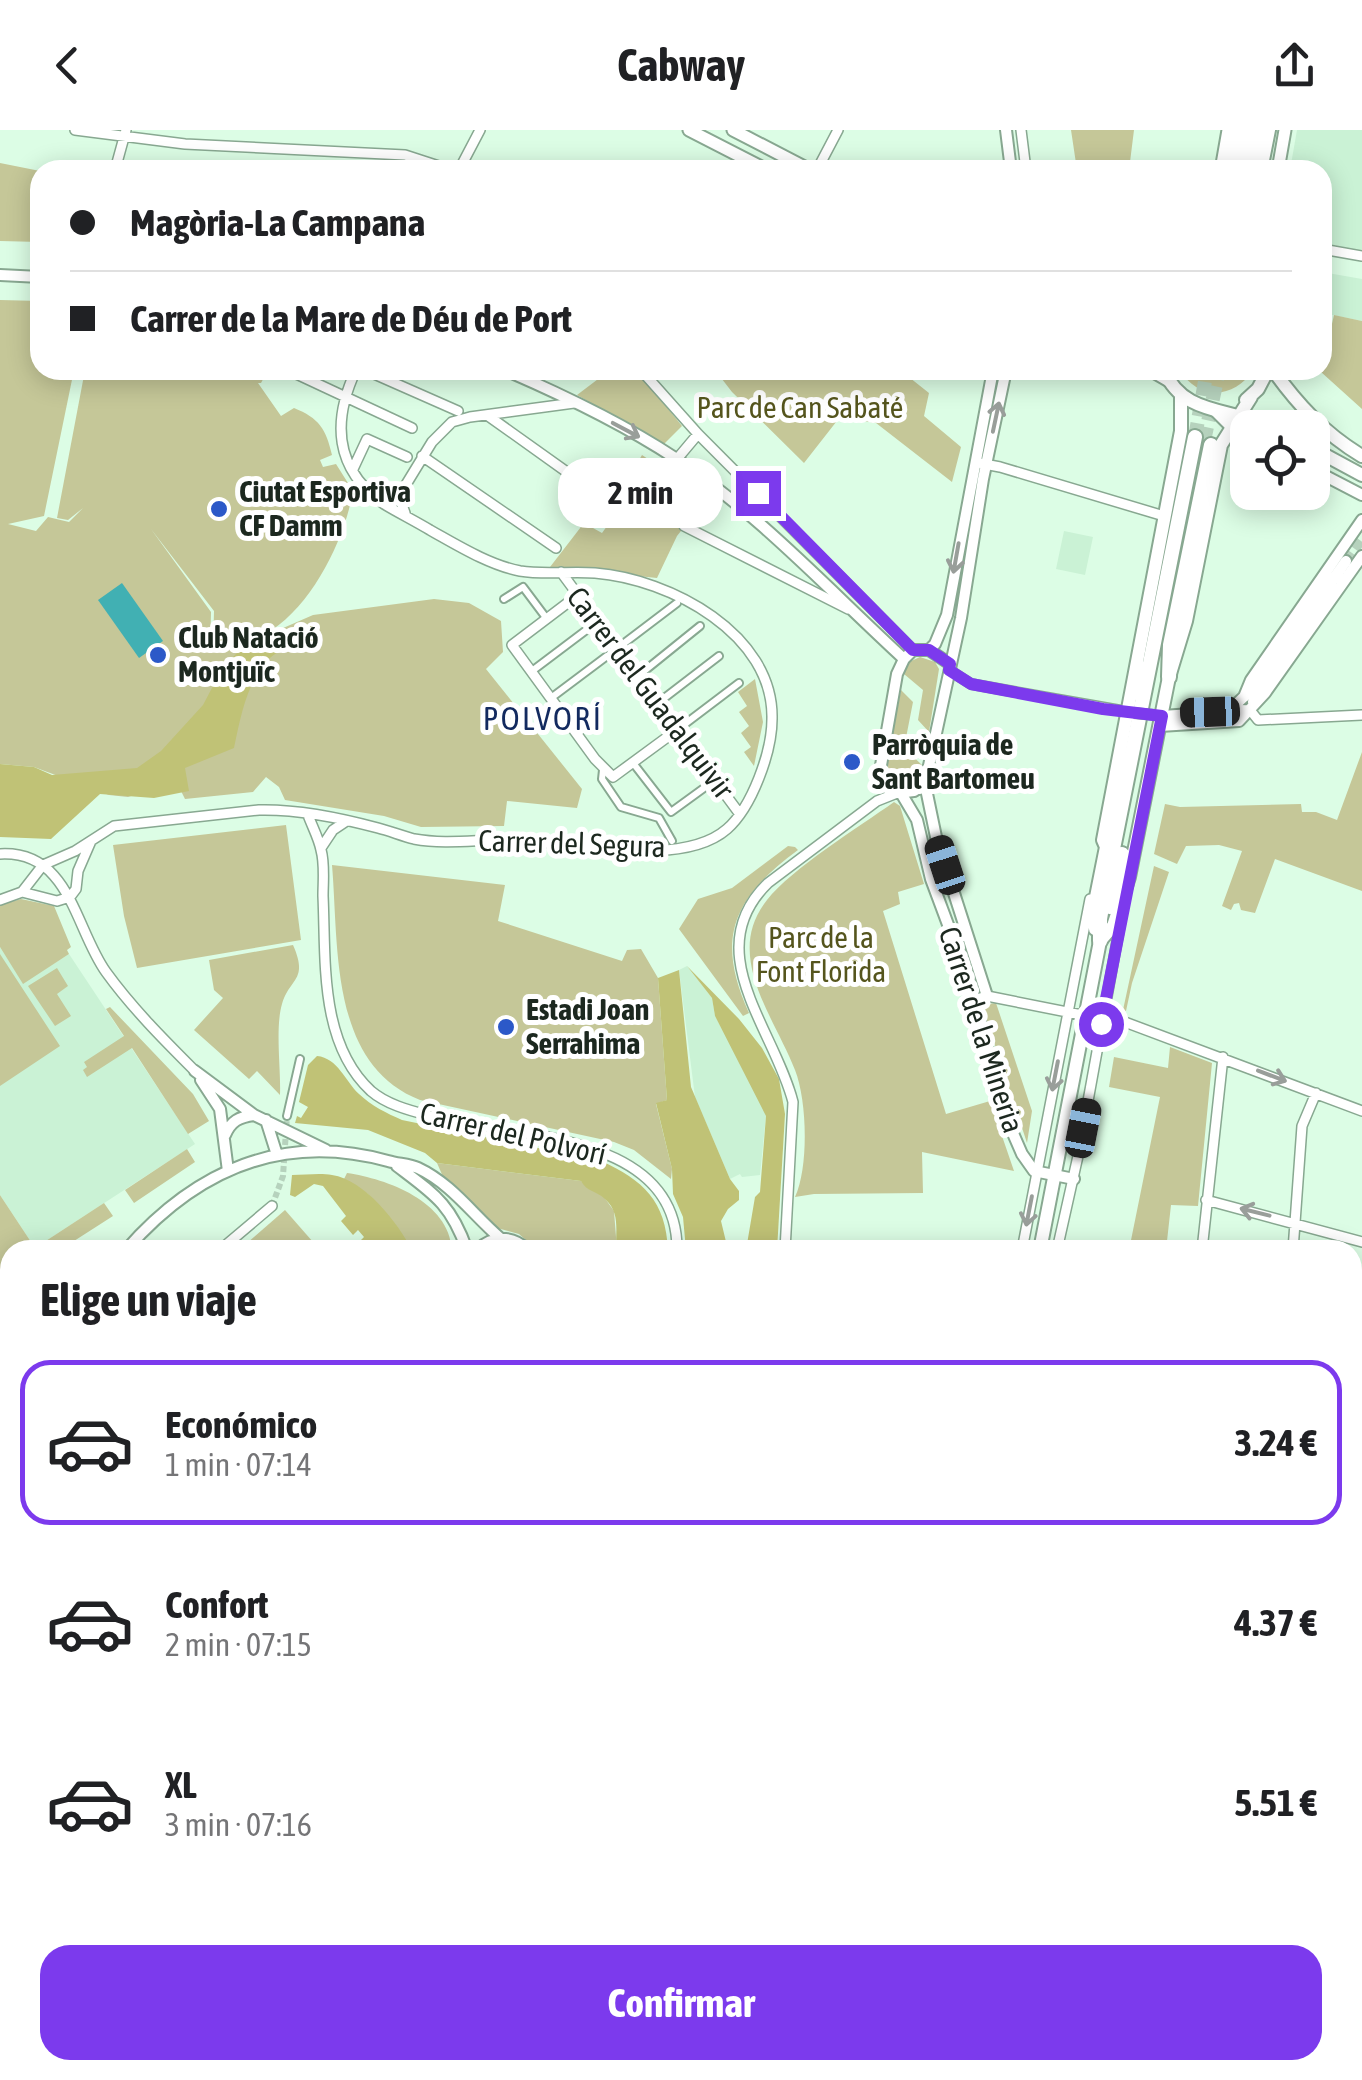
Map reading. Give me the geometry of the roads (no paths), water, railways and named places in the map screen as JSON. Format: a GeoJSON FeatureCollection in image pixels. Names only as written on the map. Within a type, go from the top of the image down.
{"type":"FeatureCollection","features":[{"type":"Feature","properties":{"kind":"highway"},"geometry":{"type":"LineString","coordinates":[[1234,160],[1240,130]]}},
{"type":"Feature","properties":{"kind":"highway"},"geometry":{"type":"LineString","coordinates":[[1248,160],[1254,130]]}},
{"type":"Feature","properties":{"kind":"highway"},"geometry":{"type":"LineString","coordinates":[[1262,160],[1268,130]]}},
{"type":"Feature","properties":{"kind":"highway"},"geometry":{"type":"LineString","coordinates":[[1168,677],[1199,439]]}},
{"type":"Feature","properties":{"kind":"highway"},"geometry":{"type":"LineString","coordinates":[[1133,693],[1199,439]]}},
{"type":"Feature","properties":{"kind":"highway"},"geometry":{"type":"LineString","coordinates":[[1100,941],[1114,891],[1199,439]]}},
{"type":"Feature","properties":{"kind":"main road"},"geometry":{"type":"LineString","coordinates":[[689,130],[748,160]]}},
{"type":"Feature","properties":{"kind":"main road"},"geometry":{"type":"LineString","coordinates":[[732,130],[794,160]]}},
{"type":"Feature","properties":{"kind":"main road"},"geometry":{"type":"LineString","coordinates":[[1222,160],[1228,130]]}},
{"type":"Feature","properties":{"kind":"main road"},"geometry":{"type":"LineString","coordinates":[[1280,160],[1286,130]]}},
{"type":"Feature","properties":{"kind":"main road"},"geometry":{"type":"LineString","coordinates":[[1169,380],[1181,396],[1230,419]]}},
{"type":"Feature","properties":{"kind":"main road"},"geometry":{"type":"LineString","coordinates":[[1242,410],[1264,380]]}},
{"type":"Feature","properties":{"kind":"main road"},"geometry":{"type":"LineString","coordinates":[[1279,380],[1304,411],[1359,453]]}},
{"type":"Feature","properties":{"kind":"main road"},"geometry":{"type":"LineString","coordinates":[[1100,941],[1093,925],[1106,846],[1103,840],[1132,712],[1143,622],[1181,431],[1181,396]]}},
{"type":"Feature","properties":{"kind":"main road"},"geometry":{"type":"LineString","coordinates":[[1216,412],[1251,397]]}},
{"type":"Feature","properties":{"kind":"main road"},"geometry":{"type":"LineString","coordinates":[[1042,1240],[1100,941],[1113,926],[1129,877],[1168,677],[1186,622],[1222,445],[1230,429]]}},
{"type":"Feature","properties":{"kind":"main road"},"geometry":{"type":"LineString","coordinates":[[1330,458],[1362,475]]}},
{"type":"Feature","properties":{"kind":"street"},"geometry":{"type":"LineString","coordinates":[[75,130],[289,151],[405,155],[422,160]]}},
{"type":"Feature","properties":{"kind":"street"},"geometry":{"type":"LineString","coordinates":[[461,160],[480,130]]}},
{"type":"Feature","properties":{"kind":"street"},"geometry":{"type":"LineString","coordinates":[[820,160],[838,130]]}},
{"type":"Feature","properties":{"kind":"street"},"geometry":{"type":"LineString","coordinates":[[1006,130],[1010,160]]}},
{"type":"Feature","properties":{"kind":"street"},"geometry":{"type":"LineString","coordinates":[[1020,130],[1024,160]]}},
{"type":"Feature","properties":{"kind":"street"},"geometry":{"type":"LineString","coordinates":[[118,160],[125,134]]}},
{"type":"Feature","properties":{"kind":"street"},"geometry":{"type":"LineString","coordinates":[[1332,250],[1362,256]]}},
{"type":"Feature","properties":{"kind":"street"},"geometry":{"type":"LineString","coordinates":[[0,275],[30,277]]}},
{"type":"Feature","properties":{"kind":"street"},"geometry":{"type":"LineString","coordinates":[[308,380],[412,428]]}},
{"type":"Feature","properties":{"kind":"street"},"geometry":{"type":"LineString","coordinates":[[351,380],[343,398],[341,433],[353,469]]}},
{"type":"Feature","properties":{"kind":"street"},"geometry":{"type":"LineString","coordinates":[[388,380],[458,411]]}},
{"type":"Feature","properties":{"kind":"street"},"geometry":{"type":"LineString","coordinates":[[526,380],[676,459],[767,531],[854,613],[909,655]]}},
{"type":"Feature","properties":{"kind":"street"},"geometry":{"type":"LineString","coordinates":[[650,380],[909,655]]}},
{"type":"Feature","properties":{"kind":"street"},"geometry":{"type":"LineString","coordinates":[[899,793],[884,781],[880,771],[897,674],[909,655],[929,650],[935,644],[947,615],[991,380]]}},
{"type":"Feature","properties":{"kind":"street"},"geometry":{"type":"LineString","coordinates":[[786,1240],[793,1102],[787,1079],[740,972],[742,922],[754,896],[768,883],[880,800],[914,792],[925,784],[1004,380]]}},
{"type":"Feature","properties":{"kind":"street"},"geometry":{"type":"LineString","coordinates":[[378,498],[393,500],[398,496],[445,426],[460,418],[574,403]]}},
{"type":"Feature","properties":{"kind":"street"},"geometry":{"type":"LineString","coordinates":[[488,415],[606,500]]}},
{"type":"Feature","properties":{"kind":"street"},"geometry":{"type":"LineString","coordinates":[[676,459],[698,434]]}},
{"type":"Feature","properties":{"kind":"street"},"geometry":{"type":"LineString","coordinates":[[353,469],[366,439],[407,457]]}},
{"type":"Feature","properties":{"kind":"street"},"geometry":{"type":"LineString","coordinates":[[422,456],[556,548]]}},
{"type":"Feature","properties":{"kind":"street"},"geometry":{"type":"LineString","coordinates":[[974,462],[1164,516]]}},
{"type":"Feature","properties":{"kind":"street","name":"Carrer del Segura"},"geometry":{"type":"LineString","coordinates":[[43,865],[64,857],[114,826],[259,810],[279,809],[427,841],[515,840],[639,851],[678,848],[714,838],[739,813],[764,766],[772,724],[770,691],[756,660],[711,615],[674,596],[626,579],[594,573],[521,571],[500,564],[459,546],[378,498],[353,469]]}},
{"type":"Feature","properties":{"kind":"street"},"geometry":{"type":"LineString","coordinates":[[1330,478],[1362,494]]}},
{"type":"Feature","properties":{"kind":"street"},"geometry":{"type":"LineString","coordinates":[[398,496],[406,515]]}},
{"type":"Feature","properties":{"kind":"street"},"geometry":{"type":"LineString","coordinates":[[1244,696],[1251,680],[1362,520]]}},
{"type":"Feature","properties":{"kind":"street"},"geometry":{"type":"LineString","coordinates":[[684,526],[854,613]]}},
{"type":"Feature","properties":{"kind":"street"},"geometry":{"type":"LineString","coordinates":[[944,690],[971,684],[1159,719],[1235,722],[1247,713],[1362,556]]}},
{"type":"Feature","properties":{"kind":"street"},"geometry":{"type":"LineString","coordinates":[[1247,713],[1260,683],[1346,561]]}},
{"type":"Feature","properties":{"kind":"street","name":"Carrer del Guadalquivir"},"geometry":{"type":"LineString","coordinates":[[561,572],[739,813]]}},
{"type":"Feature","properties":{"kind":"street"},"geometry":{"type":"LineString","coordinates":[[504,599],[523,587],[547,619]]}},
{"type":"Feature","properties":{"kind":"street"},"geometry":{"type":"LineString","coordinates":[[578,596],[512,645],[603,770],[613,777],[739,683]]}},
{"type":"Feature","properties":{"kind":"street"},"geometry":{"type":"LineString","coordinates":[[622,644],[677,603]]}},
{"type":"Feature","properties":{"kind":"street"},"geometry":{"type":"LineString","coordinates":[[643,672],[700,626]]}},
{"type":"Feature","properties":{"kind":"street"},"geometry":{"type":"LineString","coordinates":[[532,671],[589,628]]}},
{"type":"Feature","properties":{"kind":"street"},"geometry":{"type":"LineString","coordinates":[[929,650],[971,684]]}},
{"type":"Feature","properties":{"kind":"street"},"geometry":{"type":"LineString","coordinates":[[551,698],[607,656]]}},
{"type":"Feature","properties":{"kind":"street"},"geometry":{"type":"LineString","coordinates":[[663,698],[719,656]]}},
{"type":"Feature","properties":{"kind":"street"},"geometry":{"type":"LineString","coordinates":[[1232,709],[1260,683]]}},
{"type":"Feature","properties":{"kind":"street"},"geometry":{"type":"LineString","coordinates":[[1159,719],[1232,709],[1258,720],[1362,715]]}},
{"type":"Feature","properties":{"kind":"street"},"geometry":{"type":"LineString","coordinates":[[633,762],[671,812],[715,780]]}},
{"type":"Feature","properties":{"kind":"street"},"geometry":{"type":"LineString","coordinates":[[603,770],[602,779],[620,806],[659,818],[672,841]]}},
{"type":"Feature","properties":{"kind":"street"},"geometry":{"type":"LineString","coordinates":[[880,800],[884,781]]}},
{"type":"Feature","properties":{"kind":"street","name":"Carrer de la Mineria"},"geometry":{"type":"LineString","coordinates":[[925,784],[936,837],[986,996]]}},
{"type":"Feature","properties":{"kind":"street","name":"Carrer de la Mineria"},"geometry":{"type":"LineString","coordinates":[[899,793],[916,820],[1008,1122],[1022,1154],[1037,1172]]}},
{"type":"Feature","properties":{"kind":"street","name":"Carrer del Polvorí"},"geometry":{"type":"LineString","coordinates":[[308,815],[322,848],[327,974],[333,1020],[340,1046],[353,1070],[373,1093],[400,1108],[583,1146],[627,1162],[649,1178],[670,1208],[676,1240]]}},
{"type":"Feature","properties":{"kind":"street"},"geometry":{"type":"LineString","coordinates":[[322,848],[333,830],[345,822]]}},
{"type":"Feature","properties":{"kind":"street"},"geometry":{"type":"LineString","coordinates":[[1024,1240],[1103,840]]}},
{"type":"Feature","properties":{"kind":"street"},"geometry":{"type":"LineString","coordinates":[[22,892],[57,900],[70,897],[92,841]]}},
{"type":"Feature","properties":{"kind":"street"},"geometry":{"type":"LineString","coordinates":[[0,854],[14,853],[53,873],[70,897],[105,971],[195,1071],[220,1109],[225,1136]]}},
{"type":"Feature","properties":{"kind":"street"},"geometry":{"type":"LineString","coordinates":[[64,857],[78,871]]}},
{"type":"Feature","properties":{"kind":"street"},"geometry":{"type":"LineString","coordinates":[[0,900],[22,892],[43,865]]}},
{"type":"Feature","properties":{"kind":"street"},"geometry":{"type":"LineString","coordinates":[[37,876],[38,888],[46,896]]}},
{"type":"Feature","properties":{"kind":"street"},"geometry":{"type":"LineString","coordinates":[[1060,1240],[1129,877]]}},
{"type":"Feature","properties":{"kind":"street"},"geometry":{"type":"LineString","coordinates":[[973,1000],[986,996],[1102,1020],[1114,1018],[1362,1111]]}},
{"type":"Feature","properties":{"kind":"street"},"geometry":{"type":"LineString","coordinates":[[1204,1240],[1211,1201],[1223,1057]]}},
{"type":"Feature","properties":{"kind":"street"},"geometry":{"type":"LineString","coordinates":[[287,1116],[300,1059]]}},
{"type":"Feature","properties":{"kind":"street"},"geometry":{"type":"LineString","coordinates":[[195,1071],[254,1115],[326,1150]]}},
{"type":"Feature","properties":{"kind":"street"},"geometry":{"type":"LineString","coordinates":[[1294,1240],[1302,1126],[1316,1092]]}},
{"type":"Feature","properties":{"kind":"street"},"geometry":{"type":"LineString","coordinates":[[228,1171],[223,1152],[229,1125],[254,1115]]}},
{"type":"Feature","properties":{"kind":"street"},"geometry":{"type":"LineString","coordinates":[[266,1120],[277,1155]]}},
{"type":"Feature","properties":{"kind":"street"},"geometry":{"type":"LineString","coordinates":[[136,1240],[190,1190],[228,1171],[277,1155],[326,1150],[415,1167],[435,1178],[500,1238],[507,1240]]}},
{"type":"Feature","properties":{"kind":"street"},"geometry":{"type":"LineString","coordinates":[[392,1162],[444,1203],[463,1240]]}},
{"type":"Feature","properties":{"kind":"street"},"geometry":{"type":"LineString","coordinates":[[1037,1172],[1074,1179]]}},
{"type":"Feature","properties":{"kind":"street"},"geometry":{"type":"LineString","coordinates":[[1211,1201],[1355,1240]]}},
{"type":"Feature","properties":{"kind":"street"},"geometry":{"type":"LineString","coordinates":[[232,1240],[272,1206]]}},
{"type":"Feature","properties":{"kind":"street"},"geometry":{"type":"LineString","coordinates":[[496,1240],[500,1238]]}},
{"type":"Feature","properties":{"kind":"water"},"geometry":{"type":"Polygon","coordinates":[[[122,583],[163,641],[139,658],[98,600],[122,583]]]}},
{"type":"Feature","properties":{"kind":"tunnel"},"geometry":{"type":"LineString","coordinates":[[1195,437],[1205,380]]}},
{"type":"Feature","properties":{"kind":"tunnel"},"geometry":{"type":"LineString","coordinates":[[1204,441],[1217,380]]}},
{"type":"Feature","properties":{"kind":"tunnel"},"geometry":{"type":"LineString","coordinates":[[1346,561],[1362,539]]}},
{"type":"Feature","properties":{"kind":"tunnel"},"geometry":{"type":"LineString","coordinates":[[272,1206],[283,1176],[287,1116]]}},
{"type":"Feature","properties":{"kind":"place","name":"Ciutat Esportiva CF Damm"},"geometry":{"type":"Point","coordinates":[219,509]}},
{"type":"Feature","properties":{"kind":"place","name":"Club Natació Montjuïc"},"geometry":{"type":"Point","coordinates":[158,655]}},
{"type":"Feature","properties":{"kind":"place","name":"Parròquia de Sant Bartomeu"},"geometry":{"type":"Point","coordinates":[852,762]}},
{"type":"Feature","properties":{"kind":"place","name":"Estadi Joan Serrahima"},"geometry":{"type":"Point","coordinates":[506,1027]}},
{"type":"Feature","properties":{"kind":"district","name":"POLVORÍ"},"geometry":{"type":"Point","coordinates":[543,719]}},
{"type":"Feature","properties":{"kind":"park label","name":"Parc de Can Sabaté"},"geometry":{"type":"Point","coordinates":[800,408]}},
{"type":"Feature","properties":{"kind":"park label","name":"Parc de la Font Florida"},"geometry":{"type":"Point","coordinates":[821,955]}}]}
